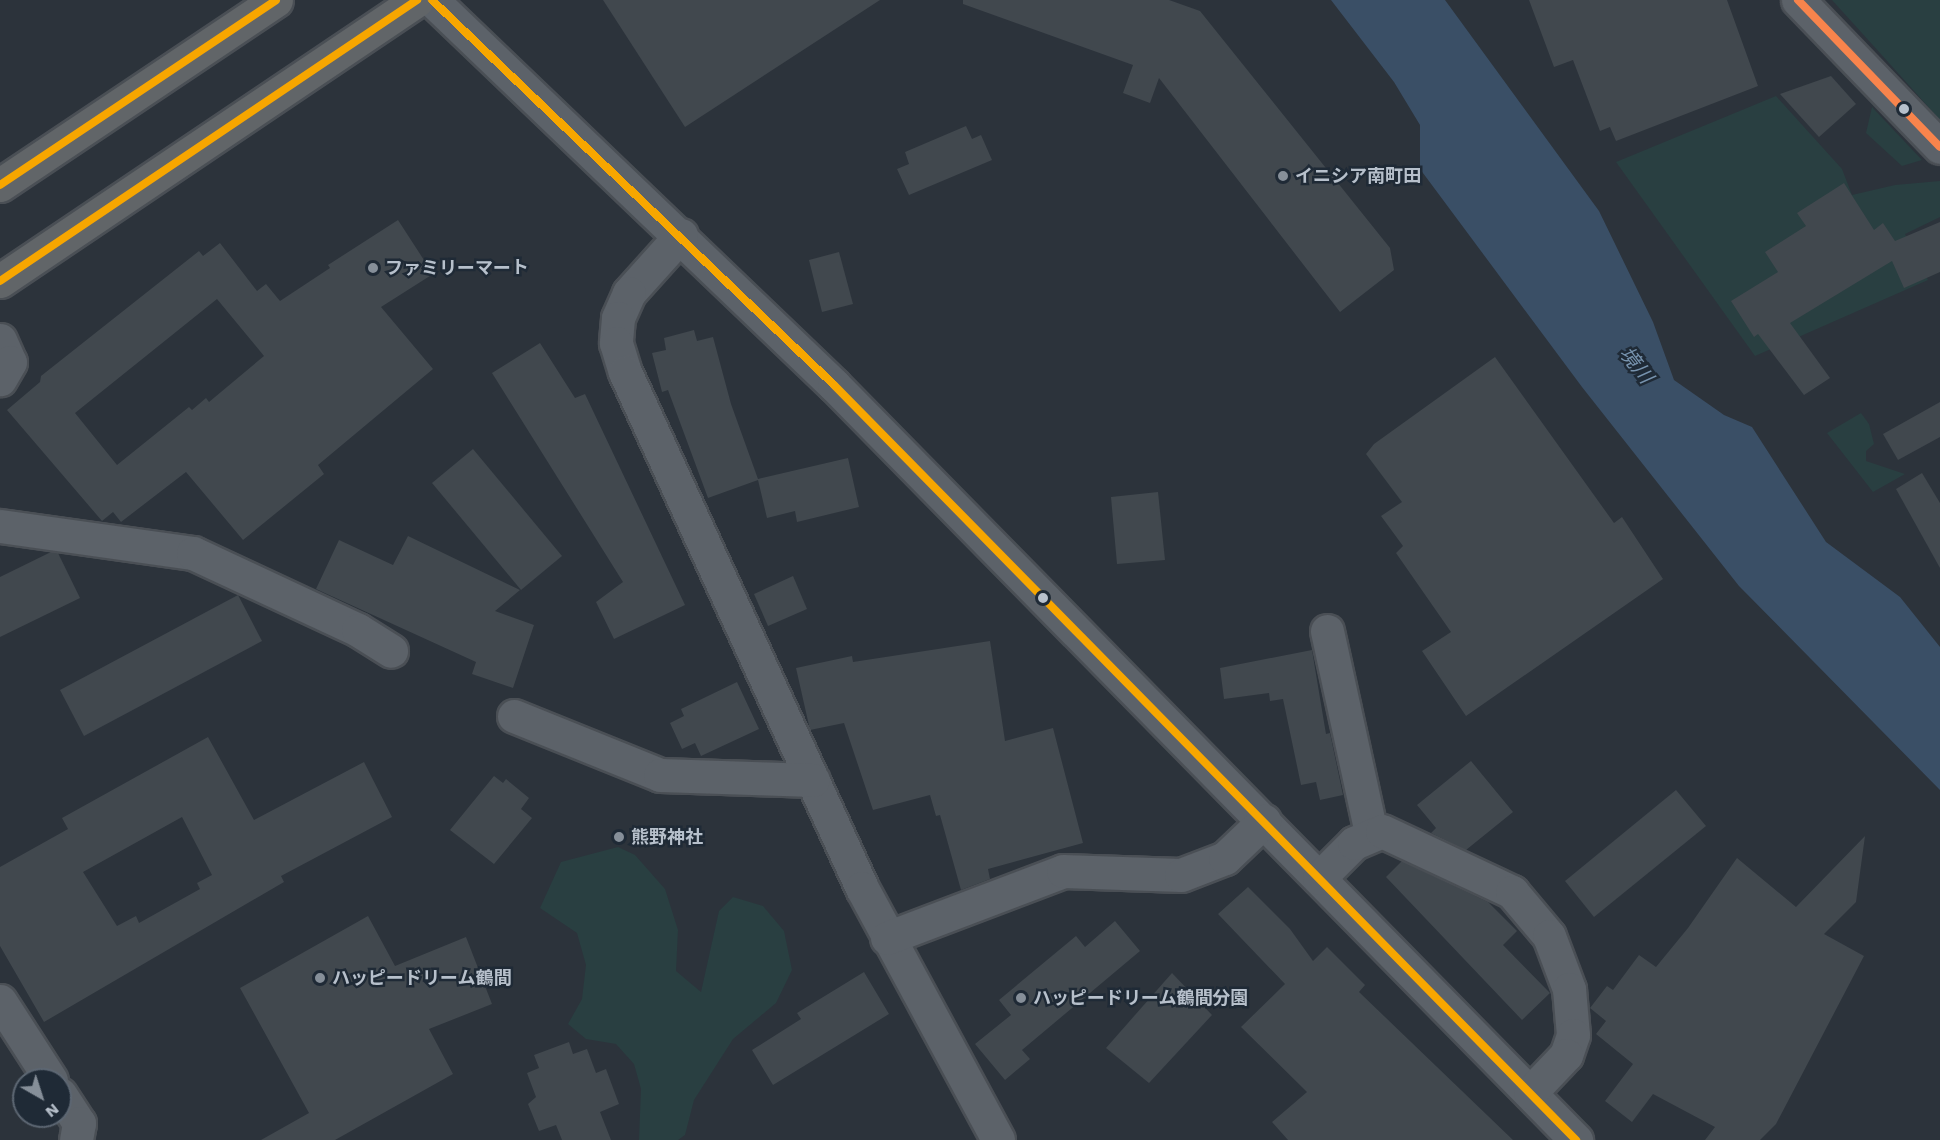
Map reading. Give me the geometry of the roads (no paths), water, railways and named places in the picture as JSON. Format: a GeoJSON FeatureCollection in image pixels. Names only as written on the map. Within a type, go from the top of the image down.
{"type":"FeatureCollection","features":[{"type":"Feature","properties":{"kind":"highway"},"geometry":{"type":"LineString","coordinates":[[0,185],[276,0]]}},
{"type":"Feature","properties":{"kind":"highway"},"geometry":{"type":"LineString","coordinates":[[0,281],[417,0]]}},
{"type":"Feature","properties":{"kind":"street"},"geometry":{"type":"LineString","coordinates":[[432,0],[681,235],[1264,821],[1576,1140]]}},
{"type":"Feature","properties":{"kind":"street"},"geometry":{"type":"LineString","coordinates":[[1798,0],[1940,147]]}},
{"type":"Feature","properties":{"kind":"street"},"geometry":{"type":"LineString","coordinates":[[681,235],[629,293],[618,318],[616,343],[625,372],[887,938],[998,1140]]}},
{"type":"Feature","properties":{"kind":"street"},"geometry":{"type":"LineString","coordinates":[[0,340],[10,362],[0,379]]}},
{"type":"Feature","properties":{"kind":"street"},"geometry":{"type":"LineString","coordinates":[[0,526],[193,552],[358,630],[391,651]]}},
{"type":"Feature","properties":{"kind":"street"},"geometry":{"type":"LineString","coordinates":[[1327,631],[1371,833]]}},
{"type":"Feature","properties":{"kind":"street"},"geometry":{"type":"LineString","coordinates":[[514,716],[660,775],[813,780]]}},
{"type":"Feature","properties":{"kind":"street"},"geometry":{"type":"LineString","coordinates":[[887,938],[1064,871],[1181,875],[1225,858],[1264,821]]}},
{"type":"Feature","properties":{"kind":"street"},"geometry":{"type":"LineString","coordinates":[[1319,878],[1354,843],[1371,833],[1382,831],[1512,892],[1549,936],[1569,989],[1573,1035],[1566,1055],[1530,1093]]}},
{"type":"Feature","properties":{"kind":"street"},"geometry":{"type":"LineString","coordinates":[[0,1001],[43,1068]]}},
{"type":"Feature","properties":{"kind":"street"},"geometry":{"type":"LineString","coordinates":[[72,1112],[79,1123],[76,1140]]}},
{"type":"Feature","properties":{"kind":"water","name":"境川"},"geometry":{"type":"Polygon","coordinates":[[[1331,0],[1445,0],[1599,211],[1653,322],[1674,380],[1724,415],[1752,427],[1826,542],[1900,597],[1940,647],[1940,790],[1739,586],[1582,387],[1420,169],[1420,125],[1394,82],[1331,0]]]}},
{"type":"Feature","properties":{"kind":"place","name":"イニシア南町田"},"geometry":{"type":"Point","coordinates":[1283,176]}},
{"type":"Feature","properties":{"kind":"place","name":"ファミリーマート"},"geometry":{"type":"Point","coordinates":[373,268]}},
{"type":"Feature","properties":{"kind":"place","name":"熊野神社"},"geometry":{"type":"Point","coordinates":[619,837]}},
{"type":"Feature","properties":{"kind":"place","name":"ハッピードリーム鶴間"},"geometry":{"type":"Point","coordinates":[320,978]}},
{"type":"Feature","properties":{"kind":"place","name":"ハッピードリーム鶴間分園"},"geometry":{"type":"Point","coordinates":[1021,998]}}]}
